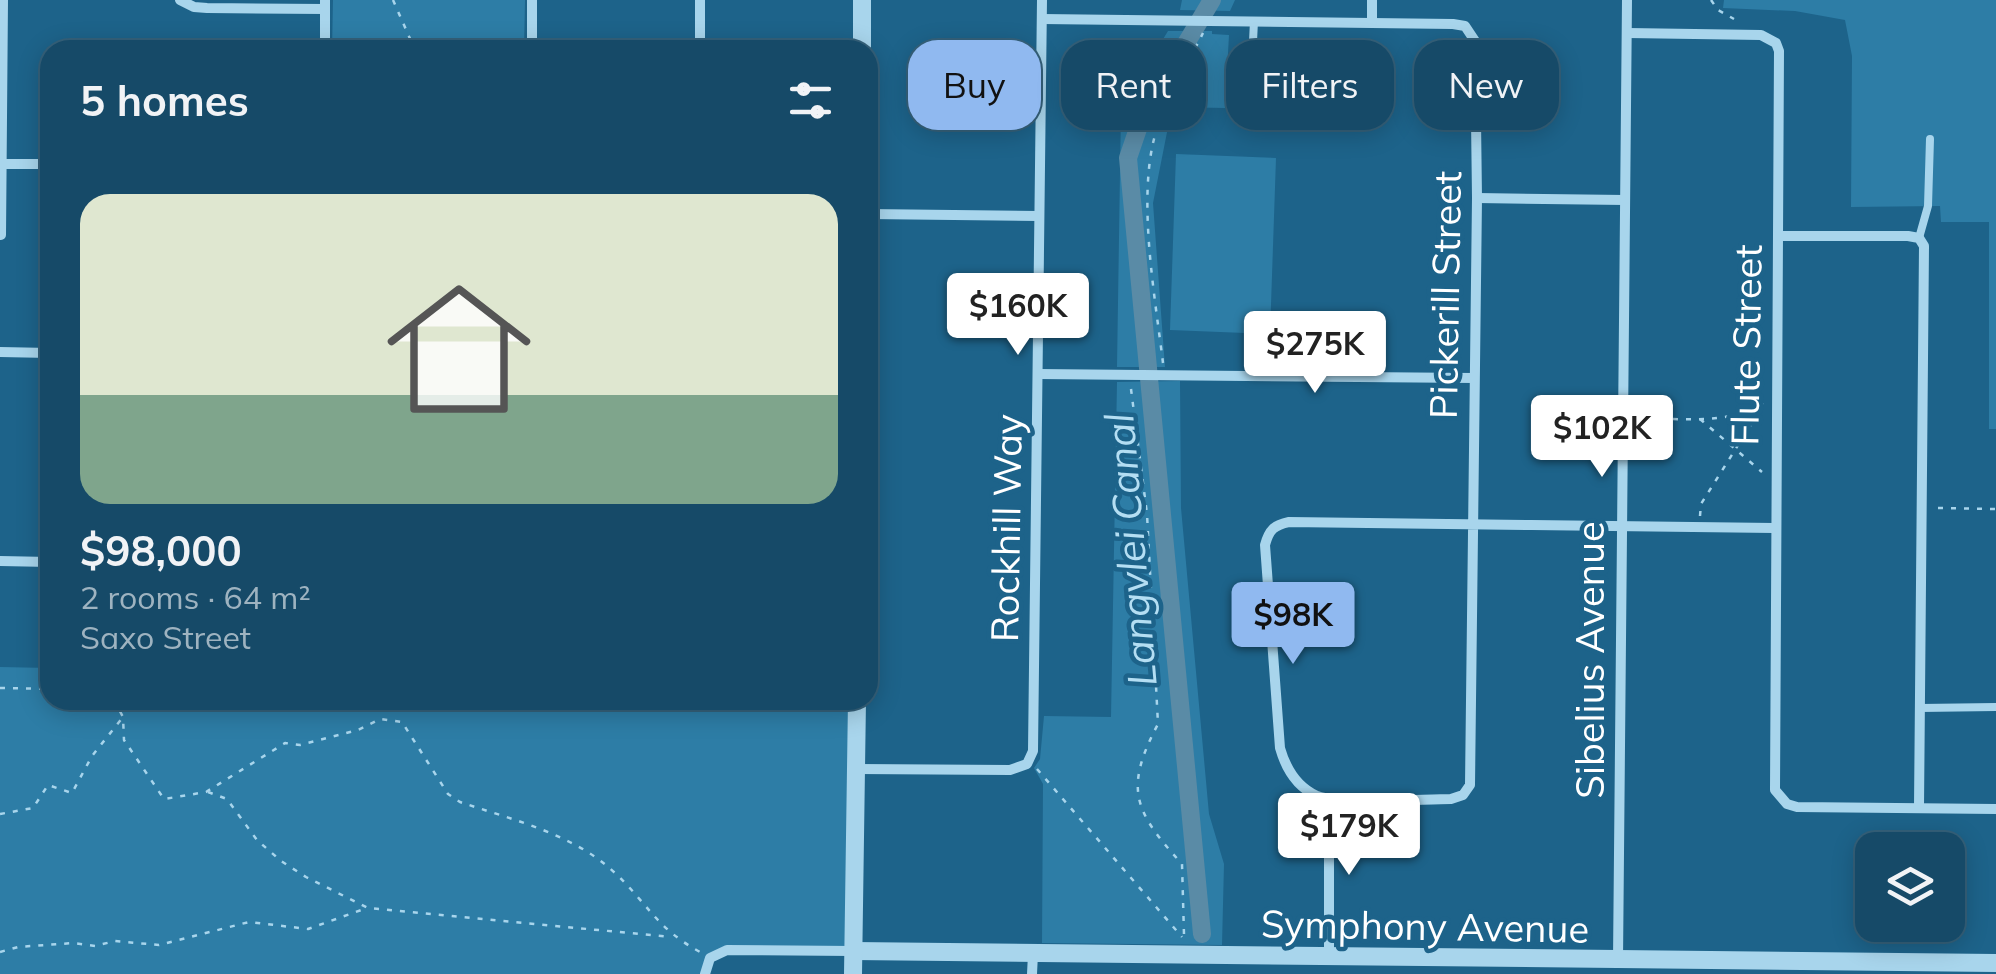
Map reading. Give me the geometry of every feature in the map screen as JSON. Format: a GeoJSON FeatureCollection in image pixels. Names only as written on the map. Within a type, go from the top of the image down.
{"type":"FeatureCollection","features":[{"type":"Feature","properties":{"kind":"street"},"geometry":{"type":"LineString","coordinates":[[0,235],[3,0]]}},
{"type":"Feature","properties":{"kind":"street"},"geometry":{"type":"LineString","coordinates":[[180,0],[208,8],[326,5],[325,40]]}},
{"type":"Feature","properties":{"kind":"street"},"geometry":{"type":"LineString","coordinates":[[532,0],[532,40]]}},
{"type":"Feature","properties":{"kind":"street"},"geometry":{"type":"LineString","coordinates":[[700,0],[700,40]]}},
{"type":"Feature","properties":{"kind":"street"},"geometry":{"type":"LineString","coordinates":[[862,0],[862,40]]}},
{"type":"Feature","properties":{"kind":"street","name":"Rockhill Way"},"geometry":{"type":"LineString","coordinates":[[1030,760],[1034,746],[1042,0]]}},
{"type":"Feature","properties":{"kind":"street"},"geometry":{"type":"LineString","coordinates":[[1372,0],[1372,22]]}},
{"type":"Feature","properties":{"kind":"street","name":"Sibelius Avenue"},"geometry":{"type":"LineString","coordinates":[[1618,960],[1627,0]]}},
{"type":"Feature","properties":{"kind":"street","name":"Pickerill Street"},"geometry":{"type":"LineString","coordinates":[[1042,19],[1453,24],[1472,32],[1477,53],[1477,198],[1470,785],[1463,794],[1451,799],[1329,799]]}},
{"type":"Feature","properties":{"kind":"street"},"geometry":{"type":"LineString","coordinates":[[1628,34],[1762,35]]}},
{"type":"Feature","properties":{"kind":"street","name":"Flute Street"},"geometry":{"type":"LineString","coordinates":[[1762,35],[1776,42],[1780,60],[1774,780],[1779,798],[1797,807],[1919,807]]}},
{"type":"Feature","properties":{"kind":"street"},"geometry":{"type":"LineString","coordinates":[[2,164],[40,164]]}},
{"type":"Feature","properties":{"kind":"street"},"geometry":{"type":"LineString","coordinates":[[1477,198],[1625,200]]}},
{"type":"Feature","properties":{"kind":"street"},"geometry":{"type":"LineString","coordinates":[[878,214],[1038,216]]}},
{"type":"Feature","properties":{"kind":"street"},"geometry":{"type":"LineString","coordinates":[[1778,236],[1919,238],[1925,256],[1919,807],[1996,809]]}},
{"type":"Feature","properties":{"kind":"street"},"geometry":{"type":"LineString","coordinates":[[0,352],[40,353]]}},
{"type":"Feature","properties":{"kind":"street"},"geometry":{"type":"LineString","coordinates":[[1038,374],[1474,378]]}},
{"type":"Feature","properties":{"kind":"street"},"geometry":{"type":"LineString","coordinates":[[1329,957],[1329,799],[1303,787],[1291,775],[1280,748],[1265,545],[1268,533],[1276,525],[1289,522],[1774,528]]}},
{"type":"Feature","properties":{"kind":"street"},"geometry":{"type":"LineString","coordinates":[[0,562],[40,562]]}},
{"type":"Feature","properties":{"kind":"street"},"geometry":{"type":"LineString","coordinates":[[853,974],[858,710]]}},
{"type":"Feature","properties":{"kind":"street"},"geometry":{"type":"LineString","coordinates":[[857,770],[1010,770],[1030,760]]}},
{"type":"Feature","properties":{"kind":"street","name":"Symphony Avenue"},"geometry":{"type":"LineString","coordinates":[[853,951],[1033,954],[1186,947],[1220,956],[1618,960],[1658,966],[1947,968],[1996,963]]}},
{"type":"Feature","properties":{"kind":"street"},"geometry":{"type":"LineString","coordinates":[[705,974],[710,958],[727,950],[853,951]]}},
{"type":"Feature","properties":{"kind":"street"},"geometry":{"type":"LineString","coordinates":[[1032,974],[1033,954]]}},
{"type":"Feature","properties":{"kind":"lane"},"geometry":{"type":"LineString","coordinates":[[1253,40],[1254,21]]}},
{"type":"Feature","properties":{"kind":"lane"},"geometry":{"type":"LineString","coordinates":[[1919,238],[1928,206],[1930,139]]}},
{"type":"Feature","properties":{"kind":"lane"},"geometry":{"type":"LineString","coordinates":[[1920,708],[1996,707]]}},
{"type":"Feature","properties":{"kind":"path"},"geometry":{"type":"LineString","coordinates":[[393,0],[411,40]]}},
{"type":"Feature","properties":{"kind":"path"},"geometry":{"type":"LineString","coordinates":[[1711,0],[1718,10],[1762,35]]}},
{"type":"Feature","properties":{"kind":"path"},"geometry":{"type":"LineString","coordinates":[[1161,374],[1147,206],[1149,172],[1154,138],[1166,105],[1209,21]]}},
{"type":"Feature","properties":{"kind":"path"},"geometry":{"type":"LineString","coordinates":[[1304,40],[1305,22]]}},
{"type":"Feature","properties":{"kind":"path"},"geometry":{"type":"LineString","coordinates":[[1129,374],[1147,514],[1158,724],[1144,750],[1138,774],[1138,800],[1150,828],[1182,864],[1186,947]]}},
{"type":"Feature","properties":{"kind":"path"},"geometry":{"type":"LineString","coordinates":[[1623,418],[1699,418],[1749,413],[1776,394]]}},
{"type":"Feature","properties":{"kind":"path"},"geometry":{"type":"LineString","coordinates":[[1700,527],[1701,504],[1752,423],[1749,413]]}},
{"type":"Feature","properties":{"kind":"path"},"geometry":{"type":"LineString","coordinates":[[1699,418],[1775,482]]}},
{"type":"Feature","properties":{"kind":"path"},"geometry":{"type":"LineString","coordinates":[[1922,507],[1996,508]]}},
{"type":"Feature","properties":{"kind":"path"},"geometry":{"type":"LineString","coordinates":[[0,688],[40,689]]}},
{"type":"Feature","properties":{"kind":"path"},"geometry":{"type":"LineString","coordinates":[[119,710],[124,740],[164,799],[206,792],[284,743],[300,745],[358,730],[380,719],[402,722],[448,794],[460,802],[566,840],[615,872],[674,938],[710,958]]}},
{"type":"Feature","properties":{"kind":"path"},"geometry":{"type":"LineString","coordinates":[[0,814],[34,808],[48,786],[72,794],[92,756],[123,717]]}},
{"type":"Feature","properties":{"kind":"path"},"geometry":{"type":"LineString","coordinates":[[1030,760],[1186,947]]}},
{"type":"Feature","properties":{"kind":"path"},"geometry":{"type":"LineString","coordinates":[[206,792],[227,799],[257,840],[282,861],[368,908]]}},
{"type":"Feature","properties":{"kind":"path"},"geometry":{"type":"LineString","coordinates":[[0,952],[73,943],[95,946],[114,941],[159,945],[249,922],[308,929],[368,908],[674,938]]}},
{"type":"Feature","properties":{"kind":"shaded area"},"geometry":{"type":"Polygon","coordinates":[[[333,0],[525,0],[524,40],[332,40],[333,0]]]}},
{"type":"Feature","properties":{"kind":"shaded area"},"geometry":{"type":"Polygon","coordinates":[[[1182,0],[1235,0],[1230,11],[1180,10],[1182,0]]]}},
{"type":"Feature","properties":{"kind":"shaded area"},"geometry":{"type":"Polygon","coordinates":[[[1724,0],[1996,0],[1996,429],[1989,429],[1989,222],[1941,222],[1940,206],[1851,207],[1852,56],[1845,20],[1795,11],[1723,8],[1724,0]]]}},
{"type":"Feature","properties":{"kind":"shaded area"},"geometry":{"type":"Polygon","coordinates":[[[1168,31],[1229,35],[1225,108],[1206,108],[1206,40],[1163,40],[1168,31]]]}},
{"type":"Feature","properties":{"kind":"shaded area"},"geometry":{"type":"Polygon","coordinates":[[[1121,130],[1167,130],[1153,203],[1165,367],[1117,367],[1121,130]]]}},
{"type":"Feature","properties":{"kind":"shaded area"},"geometry":{"type":"Polygon","coordinates":[[[1176,154],[1276,158],[1270,334],[1170,330],[1176,154]]]}},
{"type":"Feature","properties":{"kind":"shaded area"},"geometry":{"type":"Polygon","coordinates":[[[1180,381],[1181,508],[1209,814],[1224,864],[1222,945],[1042,943],[1043,784],[1034,768],[1040,759],[1044,716],[1111,717],[1117,382],[1180,381]]]}},
{"type":"Feature","properties":{"kind":"shaded area"},"geometry":{"type":"Polygon","coordinates":[[[0,667],[40,668],[40,710],[857,710],[853,951],[727,950],[710,958],[705,974],[0,974],[0,667]]]}},
{"type":"Feature","properties":{"kind":"waterway","name":"Langvlei Canal"},"geometry":{"type":"LineString","coordinates":[[1202,934],[1128,158],[1142,117],[1212,0]]}}]}
